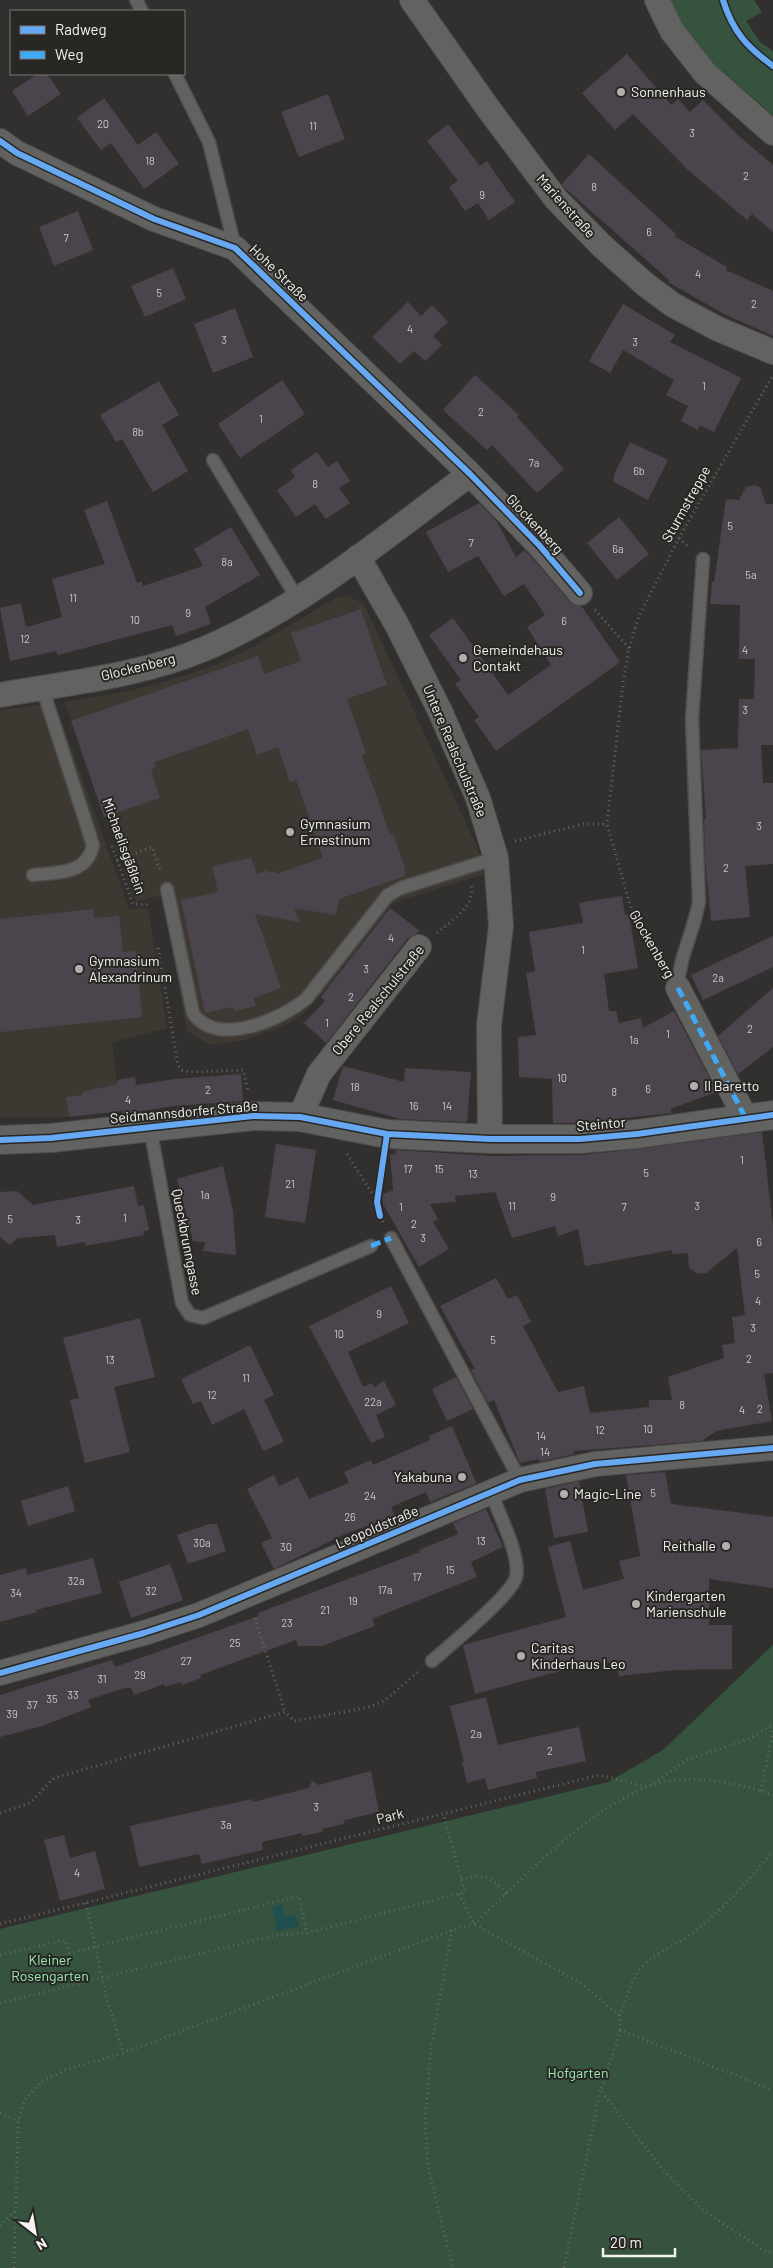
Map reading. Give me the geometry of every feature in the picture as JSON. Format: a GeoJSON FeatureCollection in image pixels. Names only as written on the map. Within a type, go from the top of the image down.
{"type":"FeatureCollection","features":[{"type":"Feature","properties":{"kind":"street","name":"Marienstraße"},"geometry":{"type":"LineString","coordinates":[[412,0],[490,111],[556,199],[602,246],[646,285],[673,305],[718,329],[773,352]]}},
{"type":"Feature","properties":{"kind":"street"},"geometry":{"type":"LineString","coordinates":[[657,0],[672,31],[705,73],[773,133]]}},
{"type":"Feature","properties":{"kind":"street","name":"Hohe Straße"},"geometry":{"type":"LineString","coordinates":[[0,141],[17,153],[154,219],[235,248],[470,474]]}},
{"type":"Feature","properties":{"kind":"street","name":"Glockenberg"},"geometry":{"type":"LineString","coordinates":[[0,695],[142,669],[203,650],[250,626],[297,598],[358,557],[470,474],[539,545],[580,593]]}},
{"type":"Feature","properties":{"kind":"street","name":"Untere Realschulstraße"},"geometry":{"type":"LineString","coordinates":[[358,557],[397,625],[440,712],[478,798],[494,853],[501,926],[489,1025],[490,1139]]}},
{"type":"Feature","properties":{"kind":"street","name":"Obere Realschulstraße"},"geometry":{"type":"LineString","coordinates":[[300,1117],[319,1074],[419,947]]}},
{"type":"Feature","properties":{"kind":"street","name":"Glockenberg"},"geometry":{"type":"LineString","coordinates":[[678,988],[746,1118]]}},
{"type":"Feature","properties":{"kind":"street","name":"Steintor"},"geometry":{"type":"LineString","coordinates":[[430,1137],[580,1139],[773,1115]]}},
{"type":"Feature","properties":{"kind":"street","name":"Seidmannsdorfer Straße"},"geometry":{"type":"LineString","coordinates":[[0,1140],[51,1138],[253,1116],[300,1117],[387,1134],[430,1137]]}},
{"type":"Feature","properties":{"kind":"street","name":"Leopoldstraße"},"geometry":{"type":"LineString","coordinates":[[0,1673],[144,1633],[248,1596],[520,1480],[595,1464],[773,1448]]}},
{"type":"Feature","properties":{"kind":"lane","name":"Hohe Straße"},"geometry":{"type":"LineString","coordinates":[[176,75],[209,142],[235,248]]}},
{"type":"Feature","properties":{"kind":"lane"},"geometry":{"type":"LineString","coordinates":[[213,460],[297,598]]}},
{"type":"Feature","properties":{"kind":"lane","name":"Glockenberg"},"geometry":{"type":"LineString","coordinates":[[678,988],[679,967],[696,917],[698,902],[692,720],[703,559]]}},
{"type":"Feature","properties":{"kind":"lane"},"geometry":{"type":"LineString","coordinates":[[33,875],[75,869],[85,864],[91,855],[93,845],[42,688]]}},
{"type":"Feature","properties":{"kind":"lane"},"geometry":{"type":"LineString","coordinates":[[167,889],[193,1013],[199,1022],[212,1029],[229,1031],[278,1017],[294,1009],[306,999],[388,895],[402,888],[466,867],[494,853]]}},
{"type":"Feature","properties":{"kind":"lane","name":"Queckbrunngasse"},"geometry":{"type":"LineString","coordinates":[[150,1127],[182,1303],[190,1315],[202,1318],[371,1246]]}},
{"type":"Feature","properties":{"kind":"lane"},"geometry":{"type":"LineString","coordinates":[[391,1238],[520,1480]]}},
{"type":"Feature","properties":{"kind":"lane"},"geometry":{"type":"LineString","coordinates":[[432,1661],[506,1593],[516,1577],[514,1555],[491,1492]]}},
{"type":"Feature","properties":{"kind":"path"},"geometry":{"type":"LineString","coordinates":[[580,593],[629,649]]}},
{"type":"Feature","properties":{"kind":"path"},"geometry":{"type":"LineString","coordinates":[[494,853],[584,824],[608,824]]}},
{"type":"Feature","properties":{"kind":"path"},"geometry":{"type":"LineString","coordinates":[[117,860],[152,847],[167,889]]}},
{"type":"Feature","properties":{"kind":"path"},"geometry":{"type":"LineString","coordinates":[[157,942],[178,1065],[182,1070],[189,1072],[243,1070],[253,1116]]}},
{"type":"Feature","properties":{"kind":"path"},"geometry":{"type":"LineString","coordinates":[[377,1202],[383,1158]]}},
{"type":"Feature","properties":{"kind":"path"},"geometry":{"type":"LineString","coordinates":[[353,1163],[377,1202],[380,1216]]}},
{"type":"Feature","properties":{"kind":"path"},"geometry":{"type":"LineString","coordinates":[[248,1596],[285,1712],[294,1721],[370,1708],[384,1701],[432,1661]]}},
{"type":"Feature","properties":{"kind":"path"},"geometry":{"type":"LineString","coordinates":[[0,1813],[30,1803],[54,1778],[285,1712]]}},
{"type":"Feature","properties":{"kind":"path"},"geometry":{"type":"LineString","coordinates":[[14,2268],[18,2122],[24,2101],[42,2081],[65,2070],[123,2053],[452,1930],[474,1924],[576,1831],[608,1808],[648,1787],[688,1760],[751,1738],[773,1724]]}},
{"type":"Feature","properties":{"kind":"path"},"geometry":{"type":"LineString","coordinates":[[761,1791],[773,1731]]}},
{"type":"Feature","properties":{"kind":"path"},"geometry":{"type":"LineString","coordinates":[[648,1787],[688,1780],[732,1782],[773,1795]]}},
{"type":"Feature","properties":{"kind":"path"},"geometry":{"type":"LineString","coordinates":[[0,2003],[276,1935],[307,1933],[465,1892],[443,1814]]}},
{"type":"Feature","properties":{"kind":"path"},"geometry":{"type":"LineString","coordinates":[[564,2268],[601,2091],[620,2030],[620,2016],[634,1980],[641,1968],[655,1956],[689,1936],[729,1903],[773,1851]]}},
{"type":"Feature","properties":{"kind":"path"},"geometry":{"type":"LineString","coordinates":[[461,1879],[481,1876],[495,1880],[506,1894]]}},
{"type":"Feature","properties":{"kind":"path"},"geometry":{"type":"LineString","coordinates":[[460,1894],[474,1924],[582,1984],[620,2016]]}},
{"type":"Feature","properties":{"kind":"path"},"geometry":{"type":"LineString","coordinates":[[0,1955],[65,1940],[69,1953],[299,1896],[307,1933]]}},
{"type":"Feature","properties":{"kind":"path"},"geometry":{"type":"LineString","coordinates":[[86,1903],[102,1978],[123,2053]]}},
{"type":"Feature","properties":{"kind":"path"},"geometry":{"type":"LineString","coordinates":[[452,1930],[431,2046],[425,2121],[428,2167],[453,2268]]}},
{"type":"Feature","properties":{"kind":"path"},"geometry":{"type":"LineString","coordinates":[[620,2030],[773,2090]]}},
{"type":"Feature","properties":{"kind":"path"},"geometry":{"type":"LineString","coordinates":[[601,2091],[664,2171],[702,2210],[763,2250],[773,2254]]}},
{"type":"Feature","properties":{"kind":"path"},"geometry":{"type":"LineString","coordinates":[[0,2113],[18,2122]]}},
{"type":"Feature","properties":{"kind":"path"},"geometry":{"type":"LineString","coordinates":[[0,2226],[15,2211]]}},
{"type":"Feature","properties":{"kind":"shaded area","name":"Gymnasium Ernestinum"},"geometry":{"type":"Polygon","coordinates":[[[348,596],[364,604],[477,847],[484,874],[393,903],[325,991],[303,1014],[286,1025],[245,1040],[210,1045],[187,1031],[162,895],[136,902],[65,702],[128,691],[174,679],[215,665],[251,648],[337,597],[348,596]]]}},
{"type":"Feature","properties":{"kind":"shaded area","name":"Gymnasium Alexandrinum"},"geometry":{"type":"Polygon","coordinates":[[[55,703],[129,909],[148,908],[167,1028],[112,1042],[117,1084],[82,1092],[82,1095],[66,1097],[69,1117],[0,1118],[0,710],[55,703]]]}},
{"type":"Feature","properties":{"kind":"green space"},"geometry":{"type":"Polygon","coordinates":[[[671,0],[754,0],[762,12],[746,21],[760,42],[773,51],[773,115],[704,55],[683,28],[671,0]]]}},
{"type":"Feature","properties":{"kind":"green space","name":"Hofgarten"},"geometry":{"type":"Polygon","coordinates":[[[773,1645],[773,2268],[0,2268],[0,1929],[608,1782],[663,1750],[773,1645]]]}},
{"type":"Feature","properties":{"kind":"water"},"geometry":{"type":"Polygon","coordinates":[[[282,1904],[285,1917],[296,1915],[299,1926],[277,1931],[272,1907],[282,1904]]]}},
{"type":"Feature","properties":{"kind":"building"},"geometry":{"type":"Polygon","coordinates":[[[627,54],[671,105],[678,99],[690,112],[703,100],[740,137],[773,165],[773,232],[752,214],[747,220],[688,170],[633,114],[615,130],[582,93],[627,54]]]}},
{"type":"Feature","properties":{"kind":"building"},"geometry":{"type":"Polygon","coordinates":[[[36,75],[48,75],[61,94],[28,116],[12,91],[36,75]]]}},
{"type":"Feature","properties":{"kind":"building"},"geometry":{"type":"Polygon","coordinates":[[[328,94],[345,139],[299,157],[281,112],[328,94]]]}},
{"type":"Feature","properties":{"kind":"building"},"geometry":{"type":"Polygon","coordinates":[[[104,98],[138,145],[156,132],[179,164],[144,189],[111,143],[101,150],[77,118],[104,98]]]}},
{"type":"Feature","properties":{"kind":"building"},"geometry":{"type":"Polygon","coordinates":[[[448,124],[480,166],[487,161],[515,202],[489,220],[478,203],[465,211],[449,187],[458,181],[427,141],[448,124]]]}},
{"type":"Feature","properties":{"kind":"building"},"geometry":{"type":"Polygon","coordinates":[[[589,154],[676,234],[674,236],[727,267],[726,270],[773,291],[773,336],[724,314],[668,282],[669,280],[565,188],[562,184],[589,154]]]}},
{"type":"Feature","properties":{"kind":"building"},"geometry":{"type":"Polygon","coordinates":[[[78,211],[93,250],[54,266],[39,227],[78,211]]]}},
{"type":"Feature","properties":{"kind":"building"},"geometry":{"type":"Polygon","coordinates":[[[173,268],[186,299],[145,317],[131,286],[173,268]]]}},
{"type":"Feature","properties":{"kind":"building"},"geometry":{"type":"Polygon","coordinates":[[[408,302],[421,316],[432,305],[448,322],[433,336],[442,345],[425,361],[414,351],[400,364],[372,337],[408,302]]]}},
{"type":"Feature","properties":{"kind":"building"},"geometry":{"type":"Polygon","coordinates":[[[623,304],[675,335],[670,342],[741,378],[714,432],[700,425],[698,430],[681,421],[688,406],[666,395],[674,380],[623,350],[610,373],[589,361],[623,304]]]}},
{"type":"Feature","properties":{"kind":"building"},"geometry":{"type":"Polygon","coordinates":[[[235,308],[253,357],[213,373],[194,324],[235,308]]]}},
{"type":"Feature","properties":{"kind":"building"},"geometry":{"type":"Polygon","coordinates":[[[475,375],[519,415],[517,417],[564,469],[537,493],[492,445],[487,450],[443,410],[475,375]]]}},
{"type":"Feature","properties":{"kind":"building"},"geometry":{"type":"Polygon","coordinates":[[[282,380],[305,414],[240,458],[218,424],[282,380]]]}},
{"type":"Feature","properties":{"kind":"building"},"geometry":{"type":"Polygon","coordinates":[[[159,381],[179,415],[162,425],[188,471],[153,492],[122,439],[116,442],[100,415],[159,381]]]}},
{"type":"Feature","properties":{"kind":"building"},"geometry":{"type":"Polygon","coordinates":[[[630,442],[668,460],[648,500],[614,482],[614,475],[630,442]]]}},
{"type":"Feature","properties":{"kind":"building"},"geometry":{"type":"Polygon","coordinates":[[[317,452],[328,467],[337,461],[350,481],[339,488],[350,503],[326,519],[315,504],[296,517],[277,490],[295,477],[291,470],[317,452]]]}},
{"type":"Feature","properties":{"kind":"building"},"geometry":{"type":"Polygon","coordinates":[[[755,485],[760,487],[766,504],[773,504],[773,745],[761,745],[763,783],[773,783],[773,864],[745,866],[750,917],[711,921],[705,858],[704,819],[706,819],[701,750],[738,748],[739,699],[754,699],[755,659],[739,659],[740,605],[710,604],[712,582],[714,582],[726,499],[739,500],[746,487],[755,485]]]}},
{"type":"Feature","properties":{"kind":"building"},"geometry":{"type":"Polygon","coordinates":[[[107,501],[137,583],[142,582],[143,586],[203,566],[194,549],[231,527],[260,575],[205,607],[211,624],[176,636],[172,625],[58,655],[56,651],[10,661],[0,608],[21,603],[26,627],[62,617],[52,579],[105,564],[84,510],[107,501]]]}},
{"type":"Feature","properties":{"kind":"building"},"geometry":{"type":"Polygon","coordinates":[[[479,503],[496,520],[516,557],[525,550],[570,602],[582,607],[620,662],[496,751],[474,720],[479,717],[455,684],[461,680],[429,635],[453,618],[508,695],[551,665],[527,627],[545,615],[524,584],[504,596],[478,556],[448,572],[426,532],[479,503]]]}},
{"type":"Feature","properties":{"kind":"building"},"geometry":{"type":"Polygon","coordinates":[[[619,517],[649,554],[617,580],[587,543],[619,517]]]}},
{"type":"Feature","properties":{"kind":"building"},"geometry":{"type":"Polygon","coordinates":[[[361,609],[387,685],[347,699],[366,753],[362,755],[390,835],[393,834],[405,868],[405,876],[339,899],[336,915],[294,908],[300,922],[255,914],[281,988],[253,998],[256,1006],[234,1011],[233,1007],[205,1013],[181,900],[218,892],[212,866],[251,858],[257,874],[268,870],[269,873],[275,871],[276,874],[323,858],[296,780],[290,782],[278,747],[257,755],[248,729],[155,762],[156,767],[151,769],[160,798],[104,817],[71,721],[258,656],[264,674],[301,661],[291,633],[361,609]]]}},
{"type":"Feature","properties":{"kind":"building"},"geometry":{"type":"Polygon","coordinates":[[[622,896],[625,915],[629,915],[638,968],[604,974],[609,1011],[616,1011],[619,1023],[641,1018],[643,1028],[674,1011],[717,1092],[670,1109],[672,1113],[579,1123],[553,1123],[552,1079],[519,1077],[518,1037],[536,1035],[526,973],[535,971],[529,932],[583,923],[579,903],[622,896]]]}},
{"type":"Feature","properties":{"kind":"building"},"geometry":{"type":"Polygon","coordinates":[[[390,908],[420,931],[408,938],[326,1043],[304,1023],[325,1001],[321,997],[390,908]]]}},
{"type":"Feature","properties":{"kind":"building"},"geometry":{"type":"Polygon","coordinates":[[[93,909],[94,918],[119,916],[123,952],[136,951],[142,1017],[0,1032],[0,919],[93,909]]]}},
{"type":"Feature","properties":{"kind":"building"},"geometry":{"type":"Polygon","coordinates":[[[773,936],[773,967],[703,1000],[691,975],[773,936]]]}},
{"type":"Feature","properties":{"kind":"building"},"geometry":{"type":"Polygon","coordinates":[[[773,988],[773,1047],[738,1074],[718,1036],[773,988]]]}},
{"type":"Feature","properties":{"kind":"building"},"geometry":{"type":"Polygon","coordinates":[[[343,1066],[404,1082],[405,1068],[471,1072],[467,1122],[400,1119],[333,1100],[343,1066]]]}},
{"type":"Feature","properties":{"kind":"building"},"geometry":{"type":"Polygon","coordinates":[[[241,1074],[243,1101],[174,1106],[122,1114],[122,1111],[69,1117],[66,1097],[82,1095],[82,1092],[117,1084],[117,1080],[135,1077],[136,1085],[175,1079],[241,1074]]]}},
{"type":"Feature","properties":{"kind":"building"},"geometry":{"type":"Polygon","coordinates":[[[762,1132],[773,1226],[773,1373],[764,1374],[772,1421],[716,1431],[702,1441],[574,1451],[574,1454],[540,1462],[539,1459],[520,1463],[494,1400],[488,1403],[471,1370],[475,1369],[440,1306],[496,1278],[508,1299],[517,1295],[531,1322],[523,1326],[558,1392],[584,1386],[590,1413],[649,1407],[649,1400],[672,1400],[668,1377],[724,1358],[722,1345],[735,1343],[732,1317],[745,1315],[737,1248],[706,1273],[698,1274],[689,1268],[688,1253],[672,1254],[672,1250],[585,1266],[578,1229],[558,1236],[555,1226],[512,1238],[495,1192],[455,1196],[456,1202],[430,1204],[438,1219],[433,1222],[449,1249],[419,1267],[383,1204],[382,1195],[393,1190],[390,1155],[396,1154],[396,1150],[491,1156],[581,1155],[762,1132]]]}},
{"type":"Feature","properties":{"kind":"building"},"geometry":{"type":"Polygon","coordinates":[[[276,1144],[316,1150],[305,1223],[265,1217],[276,1144]]]}},
{"type":"Feature","properties":{"kind":"building"},"geometry":{"type":"Polygon","coordinates":[[[223,1166],[233,1211],[236,1255],[203,1251],[205,1242],[193,1241],[177,1179],[223,1166]]]}},
{"type":"Feature","properties":{"kind":"building"},"geometry":{"type":"Polygon","coordinates":[[[134,1186],[138,1206],[144,1205],[149,1230],[143,1231],[144,1235],[85,1246],[85,1242],[57,1247],[55,1235],[17,1238],[10,1245],[0,1237],[0,1192],[17,1191],[33,1205],[134,1186]]]}},
{"type":"Feature","properties":{"kind":"building"},"geometry":{"type":"Polygon","coordinates":[[[391,1286],[409,1323],[348,1352],[363,1387],[372,1383],[374,1387],[384,1381],[396,1405],[376,1415],[385,1437],[371,1443],[309,1326],[391,1286]]]}},
{"type":"Feature","properties":{"kind":"building"},"geometry":{"type":"Polygon","coordinates":[[[140,1318],[155,1377],[114,1387],[130,1452],[85,1463],[70,1400],[79,1398],[63,1338],[140,1318]]]}},
{"type":"Feature","properties":{"kind":"building"},"geometry":{"type":"Polygon","coordinates":[[[250,1345],[274,1395],[264,1400],[284,1442],[263,1451],[244,1409],[212,1425],[201,1401],[193,1404],[181,1379],[250,1345]]]}},
{"type":"Feature","properties":{"kind":"building"},"geometry":{"type":"Polygon","coordinates":[[[456,1377],[473,1409],[447,1421],[432,1389],[456,1377]]]}},
{"type":"Feature","properties":{"kind":"building"},"geometry":{"type":"Polygon","coordinates":[[[452,1426],[476,1482],[475,1484],[430,1502],[426,1492],[391,1507],[395,1516],[345,1534],[274,1569],[261,1543],[272,1538],[247,1489],[274,1475],[279,1486],[298,1477],[309,1499],[349,1483],[344,1472],[371,1460],[373,1465],[430,1440],[429,1436],[452,1426]]]}},
{"type":"Feature","properties":{"kind":"building"},"geometry":{"type":"Polygon","coordinates":[[[665,1472],[671,1504],[773,1517],[773,1588],[709,1579],[709,1625],[732,1625],[732,1669],[676,1670],[619,1676],[617,1662],[579,1666],[475,1694],[463,1645],[566,1617],[548,1547],[570,1541],[583,1590],[624,1579],[619,1561],[640,1556],[626,1475],[665,1472]]]}},
{"type":"Feature","properties":{"kind":"building"},"geometry":{"type":"Polygon","coordinates":[[[579,1481],[588,1532],[554,1538],[545,1489],[579,1481]]]}},
{"type":"Feature","properties":{"kind":"building"},"geometry":{"type":"Polygon","coordinates":[[[68,1486],[75,1511],[28,1526],[21,1501],[68,1486]]]}},
{"type":"Feature","properties":{"kind":"building"},"geometry":{"type":"Polygon","coordinates":[[[486,1509],[503,1547],[471,1562],[477,1577],[372,1619],[375,1626],[322,1646],[298,1646],[296,1640],[200,1675],[201,1678],[182,1685],[181,1682],[165,1687],[164,1684],[134,1695],[131,1688],[124,1688],[88,1700],[91,1707],[42,1726],[0,1737],[0,1695],[112,1660],[115,1667],[259,1616],[258,1613],[420,1552],[419,1550],[458,1534],[453,1523],[486,1509]]]}},
{"type":"Feature","properties":{"kind":"building"},"geometry":{"type":"Polygon","coordinates":[[[209,1524],[217,1524],[226,1551],[188,1564],[177,1535],[209,1524]]]}},
{"type":"Feature","properties":{"kind":"building"},"geometry":{"type":"Polygon","coordinates":[[[93,1558],[102,1593],[36,1610],[37,1612],[0,1622],[0,1575],[26,1568],[27,1575],[93,1558]]]}},
{"type":"Feature","properties":{"kind":"building"},"geometry":{"type":"Polygon","coordinates":[[[170,1564],[183,1600],[131,1618],[119,1582],[170,1564]]]}},
{"type":"Feature","properties":{"kind":"building"},"geometry":{"type":"Polygon","coordinates":[[[486,1697],[498,1745],[579,1727],[586,1761],[536,1772],[537,1778],[488,1790],[485,1778],[467,1783],[462,1762],[464,1762],[450,1706],[486,1697]]]}},
{"type":"Feature","properties":{"kind":"building"},"geometry":{"type":"Polygon","coordinates":[[[371,1771],[379,1812],[345,1820],[343,1824],[322,1829],[322,1832],[302,1836],[302,1833],[262,1842],[263,1850],[202,1864],[199,1854],[139,1867],[130,1826],[252,1799],[253,1802],[309,1788],[312,1781],[319,1785],[371,1771]]]}},
{"type":"Feature","properties":{"kind":"building"},"geometry":{"type":"Polygon","coordinates":[[[64,1835],[70,1858],[95,1851],[105,1889],[60,1901],[44,1840],[64,1835]]]}},
{"type":"Feature","properties":{"kind":"marked path"},"geometry":{"type":"LineString","coordinates":[[678,988],[746,1119]]}},
{"type":"Feature","properties":{"kind":"marked path"},"geometry":{"type":"LineString","coordinates":[[371,1246],[391,1238]]}},
{"type":"Feature","properties":{"kind":"cycle path"},"geometry":{"type":"LineString","coordinates":[[723,0],[731,21],[742,38],[773,66]]}},
{"type":"Feature","properties":{"kind":"cycle path"},"geometry":{"type":"LineString","coordinates":[[0,141],[17,153],[154,219],[235,248],[470,474],[539,545],[580,593]]}},
{"type":"Feature","properties":{"kind":"cycle path"},"geometry":{"type":"LineString","coordinates":[[0,1140],[51,1138],[253,1116],[300,1117],[387,1134],[490,1139],[580,1139],[637,1134],[773,1115]]}},
{"type":"Feature","properties":{"kind":"cycle path"},"geometry":{"type":"LineString","coordinates":[[380,1216],[377,1202],[387,1134]]}},
{"type":"Feature","properties":{"kind":"cycle path"},"geometry":{"type":"LineString","coordinates":[[0,1673],[144,1633],[199,1615],[520,1480],[595,1464],[773,1448]]}},
{"type":"Feature","properties":{"kind":"place","name":"Sonnenhaus"},"geometry":{"type":"Point","coordinates":[621,92]}},
{"type":"Feature","properties":{"kind":"place","name":"Gemeindehaus Contakt"},"geometry":{"type":"Point","coordinates":[463,658]}},
{"type":"Feature","properties":{"kind":"place","name":"Gymnasium Ernestinum"},"geometry":{"type":"Point","coordinates":[290,832]}},
{"type":"Feature","properties":{"kind":"place","name":"Gymnasium Alexandrinum"},"geometry":{"type":"Point","coordinates":[79,969]}},
{"type":"Feature","properties":{"kind":"place","name":"Il Baretto"},"geometry":{"type":"Point","coordinates":[694,1086]}},
{"type":"Feature","properties":{"kind":"place","name":"Yakabuna"},"geometry":{"type":"Point","coordinates":[462,1477]}},
{"type":"Feature","properties":{"kind":"place","name":"Magic-Line"},"geometry":{"type":"Point","coordinates":[564,1494]}},
{"type":"Feature","properties":{"kind":"place","name":"Reithalle"},"geometry":{"type":"Point","coordinates":[726,1546]}},
{"type":"Feature","properties":{"kind":"place","name":"Kindergarten Marienschule"},"geometry":{"type":"Point","coordinates":[636,1604]}},
{"type":"Feature","properties":{"kind":"place","name":"Caritas Kinderhaus Leo"},"geometry":{"type":"Point","coordinates":[521,1656]}},
{"type":"Feature","properties":{"kind":"park label","name":"Kleiner Rosengarten"},"geometry":{"type":"Point","coordinates":[50,1968]}}]}
